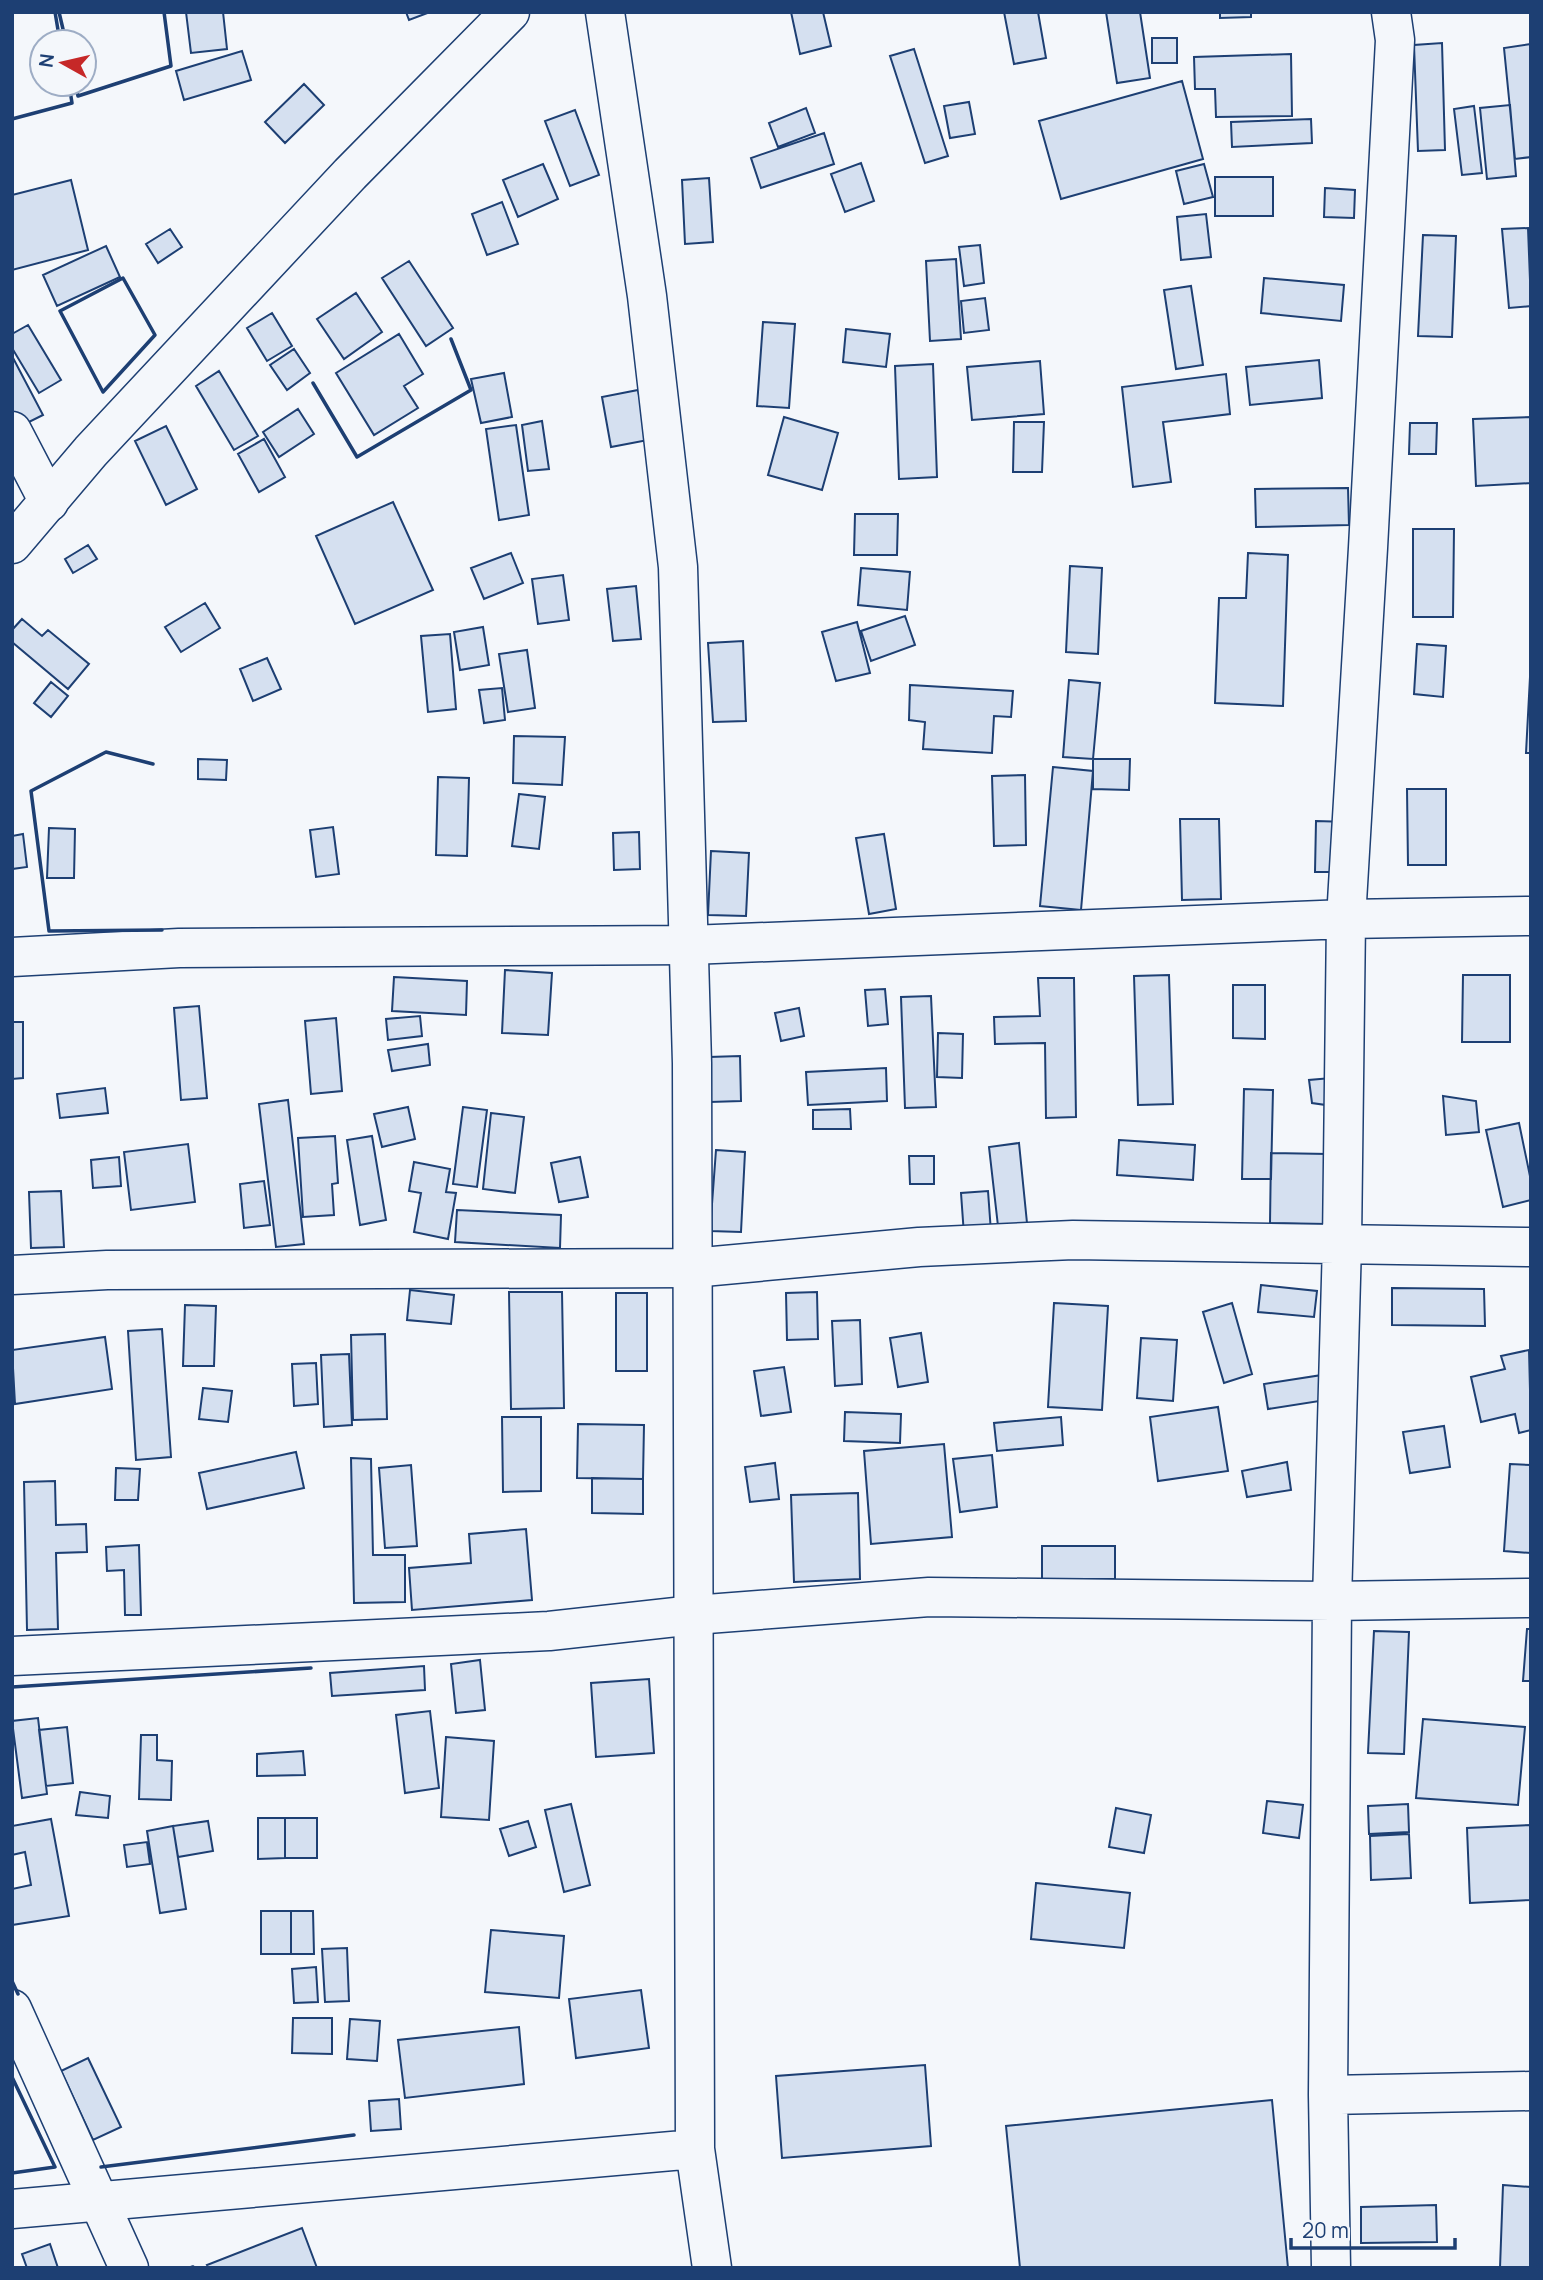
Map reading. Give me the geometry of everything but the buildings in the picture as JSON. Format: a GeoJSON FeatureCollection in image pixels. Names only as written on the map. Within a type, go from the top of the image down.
{"type":"FeatureCollection","features":[{"type":"Feature","properties":{"kind":"street"},"geometry":{"type":"LineString","coordinates":[[12,544],[90,451],[341,184],[510,12]]}},
{"type":"Feature","properties":{"kind":"street"},"geometry":{"type":"LineString","coordinates":[[605,12],[647,296],[678,567],[690,945],[695,2149],[712,2268]]}},
{"type":"Feature","properties":{"kind":"street"},"geometry":{"type":"LineString","coordinates":[[1331,2268],[1328,2095],[1332,1601],[1342,1243],[1346,919],[1395,40],[1391,12]]}},
{"type":"Feature","properties":{"kind":"street"},"geometry":{"type":"LineString","coordinates":[[12,431],[49,502]]}},
{"type":"Feature","properties":{"kind":"street"},"geometry":{"type":"LineString","coordinates":[[12,957],[179,948],[690,945],[1346,919],[1531,916]]}},
{"type":"Feature","properties":{"kind":"street"},"geometry":{"type":"LineString","coordinates":[[12,1275],[121,1270],[692,1268],[919,1247],[1073,1240],[1531,1247]]}},
{"type":"Feature","properties":{"kind":"street"},"geometry":{"type":"LineString","coordinates":[[12,1656],[549,1631],[694,1615],[929,1597],[1332,1601],[1531,1598]]}},
{"type":"Feature","properties":{"kind":"street"},"geometry":{"type":"LineString","coordinates":[[12,2009],[129,2268]]}},
{"type":"Feature","properties":{"kind":"street"},"geometry":{"type":"LineString","coordinates":[[1328,2095],[1531,2091]]}},
{"type":"Feature","properties":{"kind":"street"},"geometry":{"type":"LineString","coordinates":[[12,2209],[695,2149]]}},
{"type":"Feature","properties":{"kind":"wall"},"geometry":{"type":"LineString","coordinates":[[55,12],[58,28]]}},
{"type":"Feature","properties":{"kind":"wall"},"geometry":{"type":"LineString","coordinates":[[59,12],[63,28]]}},
{"type":"Feature","properties":{"kind":"wall"},"geometry":{"type":"LineString","coordinates":[[98,90],[171,66],[164,12]]}},
{"type":"Feature","properties":{"kind":"wall"},"geometry":{"type":"LineString","coordinates":[[12,119],[72,103],[71,98]]}},
{"type":"Feature","properties":{"kind":"wall"},"geometry":{"type":"LineString","coordinates":[[123,278],[155,335],[103,392],[60,311],[123,278]]}},
{"type":"Feature","properties":{"kind":"wall"},"geometry":{"type":"LineString","coordinates":[[313,383],[357,457],[471,390],[451,339]]}},
{"type":"Feature","properties":{"kind":"wall"},"geometry":{"type":"LineString","coordinates":[[153,764],[106,752],[31,791],[49,931],[162,930]]}},
{"type":"Feature","properties":{"kind":"wall"},"geometry":{"type":"LineString","coordinates":[[12,1687],[311,1668]]}},
{"type":"Feature","properties":{"kind":"wall"},"geometry":{"type":"LineString","coordinates":[[12,1981],[18,1994]]}},
{"type":"Feature","properties":{"kind":"wall"},"geometry":{"type":"LineString","coordinates":[[12,2077],[55,2167],[12,2173]]}},
{"type":"Feature","properties":{"kind":"wall"},"geometry":{"type":"LineString","coordinates":[[101,2167],[354,2135]]}}]}
